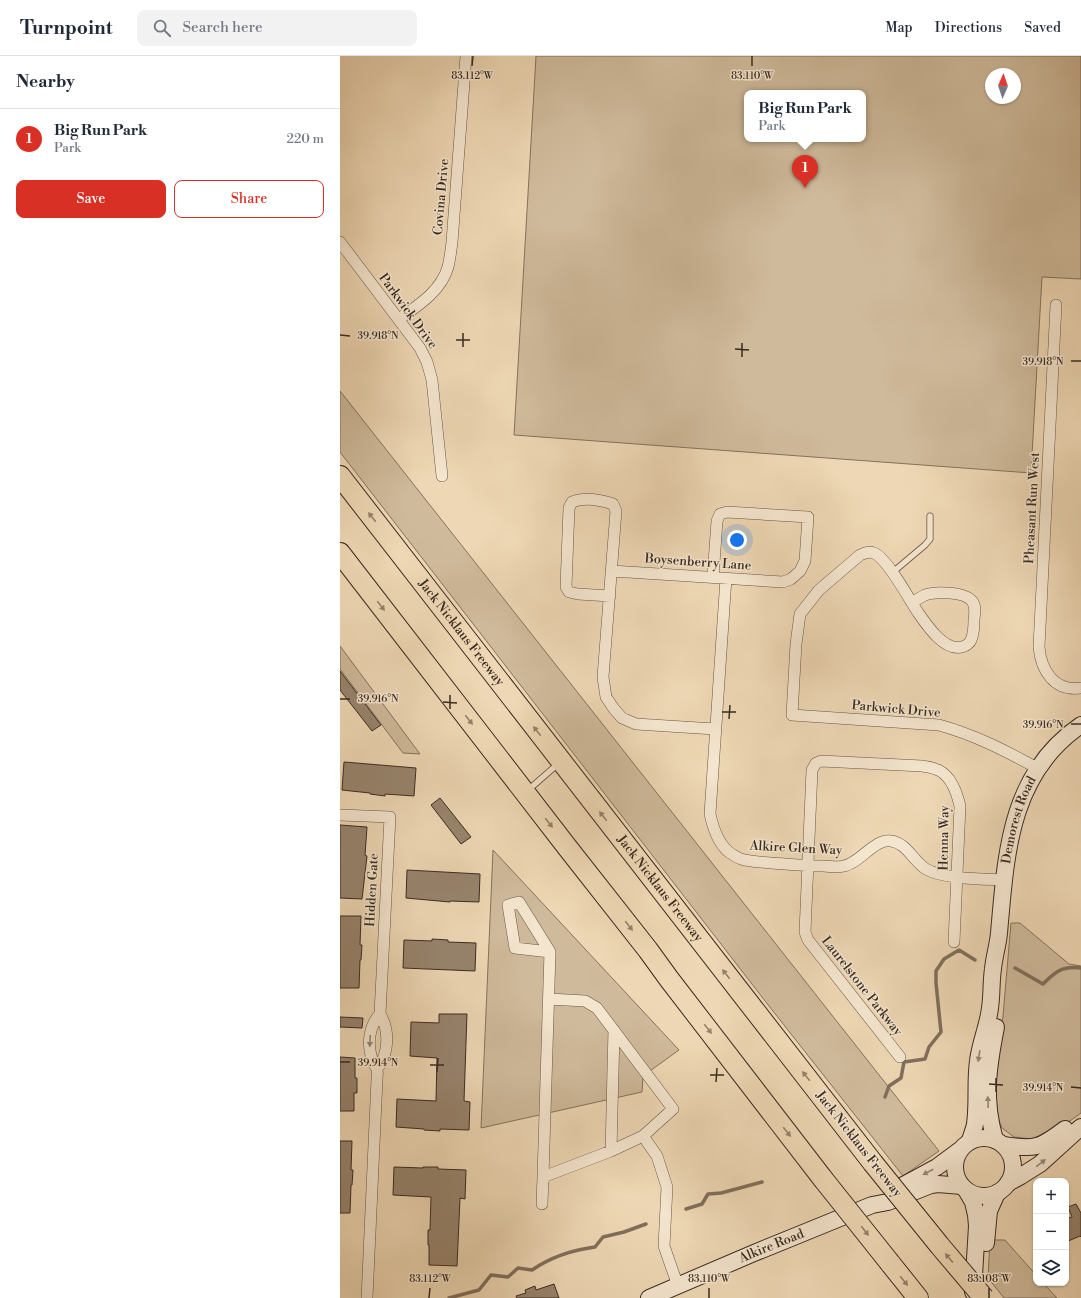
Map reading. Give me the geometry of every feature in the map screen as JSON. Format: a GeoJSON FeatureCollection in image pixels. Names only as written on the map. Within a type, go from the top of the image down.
{"type":"FeatureCollection","features":[{"type":"Feature","properties":{"kind":"highway","name":"Jack Nicklaus Freeway"},"geometry":{"type":"LineString","coordinates":[[340,476],[873,1163],[983,1298]]}},
{"type":"Feature","properties":{"kind":"highway"},"geometry":{"type":"LineString","coordinates":[[340,553],[648,950],[823,1179],[918,1298]]}},
{"type":"Feature","properties":{"kind":"street","name":"Covina Drive"},"geometry":{"type":"LineString","coordinates":[[399,319],[418,306],[436,290],[447,268],[452,242],[466,56]]}},
{"type":"Feature","properties":{"kind":"street","name":"Parkwick Drive"},"geometry":{"type":"LineString","coordinates":[[340,242],[420,348],[429,368],[432,380],[442,476]]}},
{"type":"Feature","properties":{"kind":"street","name":"Pheasant Run West"},"geometry":{"type":"LineString","coordinates":[[1056,305],[1039,647],[1042,663],[1051,678],[1065,687],[1081,688]]}},
{"type":"Feature","properties":{"kind":"street"},"geometry":{"type":"LineString","coordinates":[[610,596],[569,592],[566,586],[569,508],[572,502],[579,499],[605,501],[613,504],[616,511],[612,571],[610,596],[603,677],[606,697],[622,718],[636,724],[715,729]]}},
{"type":"Feature","properties":{"kind":"street","name":"Boysenberry Lane"},"geometry":{"type":"LineString","coordinates":[[612,571],[783,582],[791,579],[800,570],[805,561],[808,517],[727,512],[720,514],[717,521],[713,577]]}},
{"type":"Feature","properties":{"kind":"street","name":"Parkwick Drive"},"geometry":{"type":"LineString","coordinates":[[892,572],[875,553],[865,552],[819,590],[800,614],[796,644],[792,715],[939,725],[986,741],[1037,768]]}},
{"type":"Feature","properties":{"kind":"street"},"geometry":{"type":"LineString","coordinates":[[892,572],[912,603],[931,631],[949,646],[957,649],[966,646],[971,640],[975,610],[973,603],[968,597],[942,593],[926,595],[912,603]]}},
{"type":"Feature","properties":{"kind":"street","name":"Alkire Glen Way"},"geometry":{"type":"LineString","coordinates":[[726,578],[710,814],[720,843],[729,852],[740,859],[752,862],[807,866],[843,866],[852,863],[876,846],[888,840],[900,844],[920,865],[937,874],[1003,880]]}},
{"type":"Feature","properties":{"kind":"street","name":"Demorest Road"},"geometry":{"type":"LineString","coordinates":[[965,1146],[975,1121],[978,1059],[990,1008],[993,970],[999,935],[1003,880],[1015,821],[1028,785],[1037,768],[1059,743],[1081,725]]}},
{"type":"Feature","properties":{"kind":"street","name":"Henna Way"},"geometry":{"type":"LineString","coordinates":[[816,763],[821,761],[922,766],[937,769],[953,786],[960,806],[954,942]]}},
{"type":"Feature","properties":{"kind":"street","name":"Laurelstone Parkway"},"geometry":{"type":"LineString","coordinates":[[816,763],[812,770],[805,932],[808,940],[900,1057]]}},
{"type":"Feature","properties":{"kind":"street","name":"Hidden Gate"},"geometry":{"type":"LineString","coordinates":[[340,815],[390,817],[380,1014],[385,1025],[387,1042],[384,1058],[377,1069],[367,1298]]}},
{"type":"Feature","properties":{"kind":"street"},"geometry":{"type":"LineString","coordinates":[[542,1204],[550,952],[519,902],[508,905],[514,948],[550,952]]}},
{"type":"Feature","properties":{"kind":"street","name":"Demorest Road"},"geometry":{"type":"LineString","coordinates":[[999,935],[1004,972],[990,1061],[988,1096],[988,1112],[999,1143]]}},
{"type":"Feature","properties":{"kind":"street"},"geometry":{"type":"LineString","coordinates":[[543,1177],[611,1151],[643,1136],[673,1109],[597,1008],[585,1002],[549,999]]}},
{"type":"Feature","properties":{"kind":"street","name":"Hidden Gate"},"geometry":{"type":"LineString","coordinates":[[377,1069],[370,1054],[370,1040],[373,1024],[380,1014]]}},
{"type":"Feature","properties":{"kind":"street"},"geometry":{"type":"LineString","coordinates":[[611,1151],[614,1030]]}},
{"type":"Feature","properties":{"kind":"street"},"geometry":{"type":"LineString","coordinates":[[973,1298],[976,1215],[973,1202],[957,1179],[955,1168],[956,1159],[965,1146],[983,1138],[999,1143],[1027,1148],[1042,1145],[1081,1118]]}},
{"type":"Feature","properties":{"kind":"street"},"geometry":{"type":"LineString","coordinates":[[964,1188],[974,1194],[983,1196],[992,1195],[1040,1164],[1081,1127]]}},
{"type":"Feature","properties":{"kind":"street"},"geometry":{"type":"LineString","coordinates":[[643,1136],[657,1156],[667,1187],[664,1246],[678,1286]]}},
{"type":"Feature","properties":{"kind":"street"},"geometry":{"type":"LineString","coordinates":[[983,1298],[987,1221],[989,1211],[1002,1188],[1012,1176],[1013,1165],[1010,1154],[999,1143]]}},
{"type":"Feature","properties":{"kind":"street","name":"Alkire Road"},"geometry":{"type":"LineString","coordinates":[[872,1205],[884,1196],[937,1167],[965,1146]]}},
{"type":"Feature","properties":{"kind":"street","name":"Alkire Road"},"geometry":{"type":"LineString","coordinates":[[649,1298],[872,1205],[888,1202],[931,1185],[938,1184],[964,1188]]}},
{"type":"Feature","properties":{"kind":"lane"},"geometry":{"type":"LineString","coordinates":[[892,572],[925,545],[930,539],[930,516]]}},
{"type":"Feature","properties":{"kind":"lane"},"geometry":{"type":"LineString","coordinates":[[525,793],[561,762]]}},
{"type":"Feature","properties":{"kind":"shaded area"},"geometry":{"type":"Polygon","coordinates":[[[536,56],[1081,56],[1081,279],[1042,277],[1031,473],[514,435],[536,56]]]}},
{"type":"Feature","properties":{"kind":"shaded area"},"geometry":{"type":"Polygon","coordinates":[[[340,391],[939,1151],[903,1176],[769,1006],[340,452],[340,391]]]}},
{"type":"Feature","properties":{"kind":"shaded area"},"geometry":{"type":"Polygon","coordinates":[[[340,646],[420,754],[403,753],[340,669],[340,646]]]}},
{"type":"Feature","properties":{"kind":"shaded area"},"geometry":{"type":"Polygon","coordinates":[[[493,850],[679,1050],[643,1076],[642,1092],[481,1128],[493,850]]]}},
{"type":"Feature","properties":{"kind":"shaded area"},"geometry":{"type":"Polygon","coordinates":[[[1011,923],[1020,923],[1069,964],[1081,966],[1081,1113],[1053,1133],[1032,1139],[1014,1137],[1002,1128],[994,1109],[993,1078],[1003,1016],[1011,923]]]}},
{"type":"Feature","properties":{"kind":"shaded area"},"geometry":{"type":"Polygon","coordinates":[[[990,1240],[1005,1240],[1033,1272],[1033,1286],[1046,1286],[1057,1298],[1004,1298],[988,1278],[990,1240]]]}},
{"type":"Feature","properties":{"kind":"building"},"geometry":{"type":"Polygon","coordinates":[[[340,671],[381,725],[372,731],[340,690],[340,671]]]}},
{"type":"Feature","properties":{"kind":"building"},"geometry":{"type":"Polygon","coordinates":[[[344,762],[416,768],[414,796],[385,794],[385,796],[342,790],[344,762]]]}},
{"type":"Feature","properties":{"kind":"building"},"geometry":{"type":"Polygon","coordinates":[[[440,798],[471,837],[461,844],[431,805],[440,798]]]}},
{"type":"Feature","properties":{"kind":"building"},"geometry":{"type":"Polygon","coordinates":[[[340,825],[367,827],[365,855],[367,856],[362,899],[340,898],[340,825]]]}},
{"type":"Feature","properties":{"kind":"building"},"geometry":{"type":"Polygon","coordinates":[[[407,870],[480,874],[479,902],[450,902],[406,898],[407,870]]]}},
{"type":"Feature","properties":{"kind":"building"},"geometry":{"type":"Polygon","coordinates":[[[340,916],[361,916],[360,945],[362,945],[359,988],[340,988],[340,916]]]}},
{"type":"Feature","properties":{"kind":"building"},"geometry":{"type":"Polygon","coordinates":[[[432,939],[448,940],[448,942],[476,943],[475,971],[403,968],[404,940],[432,941],[432,939]]]}},
{"type":"Feature","properties":{"kind":"building"},"geometry":{"type":"Polygon","coordinates":[[[439,1014],[467,1014],[464,1101],[470,1102],[469,1130],[440,1129],[440,1131],[396,1127],[397,1099],[436,1101],[437,1058],[410,1056],[411,1022],[439,1023],[439,1014]]]}},
{"type":"Feature","properties":{"kind":"building"},"geometry":{"type":"Polygon","coordinates":[[[340,1017],[363,1018],[362,1028],[340,1027],[340,1017]]]}},
{"type":"Feature","properties":{"kind":"building"},"geometry":{"type":"Polygon","coordinates":[[[340,1057],[355,1058],[357,1093],[354,1093],[354,1111],[340,1111],[340,1057]]]}},
{"type":"Feature","properties":{"kind":"building"},"geometry":{"type":"Polygon","coordinates":[[[340,1141],[352,1141],[351,1170],[353,1170],[350,1213],[340,1213],[340,1141]]]}},
{"type":"Feature","properties":{"kind":"building"},"geometry":{"type":"Polygon","coordinates":[[[394,1167],[438,1167],[438,1169],[466,1170],[465,1199],[460,1198],[457,1266],[429,1265],[428,1230],[430,1230],[431,1197],[393,1195],[394,1167]]]}},
{"type":"Feature","properties":{"kind":"building"},"geometry":{"type":"Polygon","coordinates":[[[1076,1204],[1081,1213],[1081,1237],[1080,1236],[1069,1241],[1069,1218],[1072,1217],[1069,1207],[1076,1204]]]}},
{"type":"Feature","properties":{"kind":"building"},"geometry":{"type":"Polygon","coordinates":[[[554,1284],[559,1298],[517,1298],[516,1296],[526,1293],[525,1290],[535,1286],[536,1290],[554,1284]]]}},
{"type":"Feature","properties":{"kind":"waterway"},"geometry":{"type":"LineString","coordinates":[[885,1097],[889,1086],[901,1078],[904,1062],[925,1059],[929,1047],[941,1032],[936,971],[944,959],[959,950],[975,960]]}},
{"type":"Feature","properties":{"kind":"waterway"},"geometry":{"type":"LineString","coordinates":[[1015,968],[1043,984],[1060,970],[1081,968]]}},
{"type":"Feature","properties":{"kind":"waterway"},"geometry":{"type":"LineString","coordinates":[[686,1209],[702,1204],[708,1194],[721,1193],[762,1182]]}},
{"type":"Feature","properties":{"kind":"waterway"},"geometry":{"type":"LineString","coordinates":[[449,1298],[479,1290],[491,1275],[508,1277],[518,1268],[532,1270],[547,1261],[562,1255],[595,1247],[603,1237],[624,1232],[646,1224]]}},
{"type":"Feature","properties":{"kind":"place","name":"Big Run Park"},"geometry":{"type":"Point","coordinates":[805,188]}}]}
